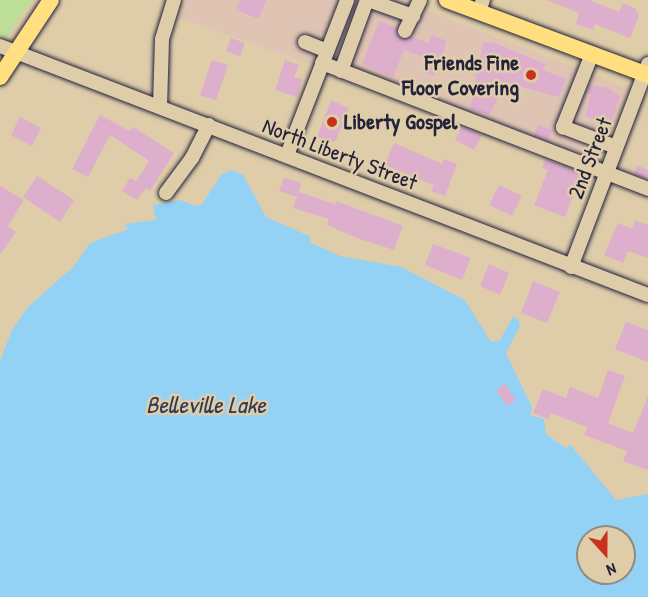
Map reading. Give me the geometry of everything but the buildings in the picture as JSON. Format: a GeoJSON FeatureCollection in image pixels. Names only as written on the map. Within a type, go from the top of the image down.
{"type":"FeatureCollection","features":[{"type":"Feature","properties":{"kind":"main road"},"geometry":{"type":"LineString","coordinates":[[0,77],[51,0]]}},
{"type":"Feature","properties":{"kind":"main road"},"geometry":{"type":"LineString","coordinates":[[447,0],[481,6],[592,54],[647,70]]}},
{"type":"Feature","properties":{"kind":"street"},"geometry":{"type":"LineString","coordinates":[[160,106],[162,39],[174,0]]}},
{"type":"Feature","properties":{"kind":"street"},"geometry":{"type":"LineString","coordinates":[[287,155],[346,0]]}},
{"type":"Feature","properties":{"kind":"street"},"geometry":{"type":"LineString","coordinates":[[341,71],[367,0],[413,16]]}},
{"type":"Feature","properties":{"kind":"street"},"geometry":{"type":"LineString","coordinates":[[405,31],[420,0]]}},
{"type":"Feature","properties":{"kind":"street"},"geometry":{"type":"LineString","coordinates":[[305,42],[341,71],[648,189]]}},
{"type":"Feature","properties":{"kind":"street","name":"North Liberty Street"},"geometry":{"type":"LineString","coordinates":[[0,46],[287,155],[570,267],[648,295]]}},
{"type":"Feature","properties":{"kind":"street"},"geometry":{"type":"LineString","coordinates":[[592,54],[563,127],[616,147]]}},
{"type":"Feature","properties":{"kind":"street","name":"2nd Street"},"geometry":{"type":"LineString","coordinates":[[570,267],[647,70]]}},
{"type":"Feature","properties":{"kind":"street"},"geometry":{"type":"LineString","coordinates":[[166,193],[192,158],[209,125]]}},
{"type":"Feature","properties":{"kind":"shaded area"},"geometry":{"type":"Polygon","coordinates":[[[186,0],[400,0],[629,89],[599,165],[179,18],[186,0]]]}},
{"type":"Feature","properties":{"kind":"green space"},"geometry":{"type":"Polygon","coordinates":[[[0,0],[32,0],[6,38],[0,36],[0,0]]]}},
{"type":"Feature","properties":{"kind":"water","name":"Belleville Lake"},"geometry":{"type":"Polygon","coordinates":[[[232,170],[243,175],[266,217],[311,237],[309,242],[340,256],[401,267],[465,300],[491,342],[500,340],[513,317],[518,319],[520,326],[506,353],[532,407],[530,415],[544,419],[546,434],[567,449],[570,444],[616,500],[648,494],[648,597],[0,597],[0,361],[12,330],[28,307],[74,266],[90,243],[128,229],[124,224],[156,220],[153,205],[180,200],[196,206],[202,204],[222,174],[232,170]]]}},
{"type":"Feature","properties":{"kind":"place","name":"Friends Fine Floor Covering"},"geometry":{"type":"Point","coordinates":[531,75]}},
{"type":"Feature","properties":{"kind":"place","name":"Liberty Gospel"},"geometry":{"type":"Point","coordinates":[332,122]}}]}
